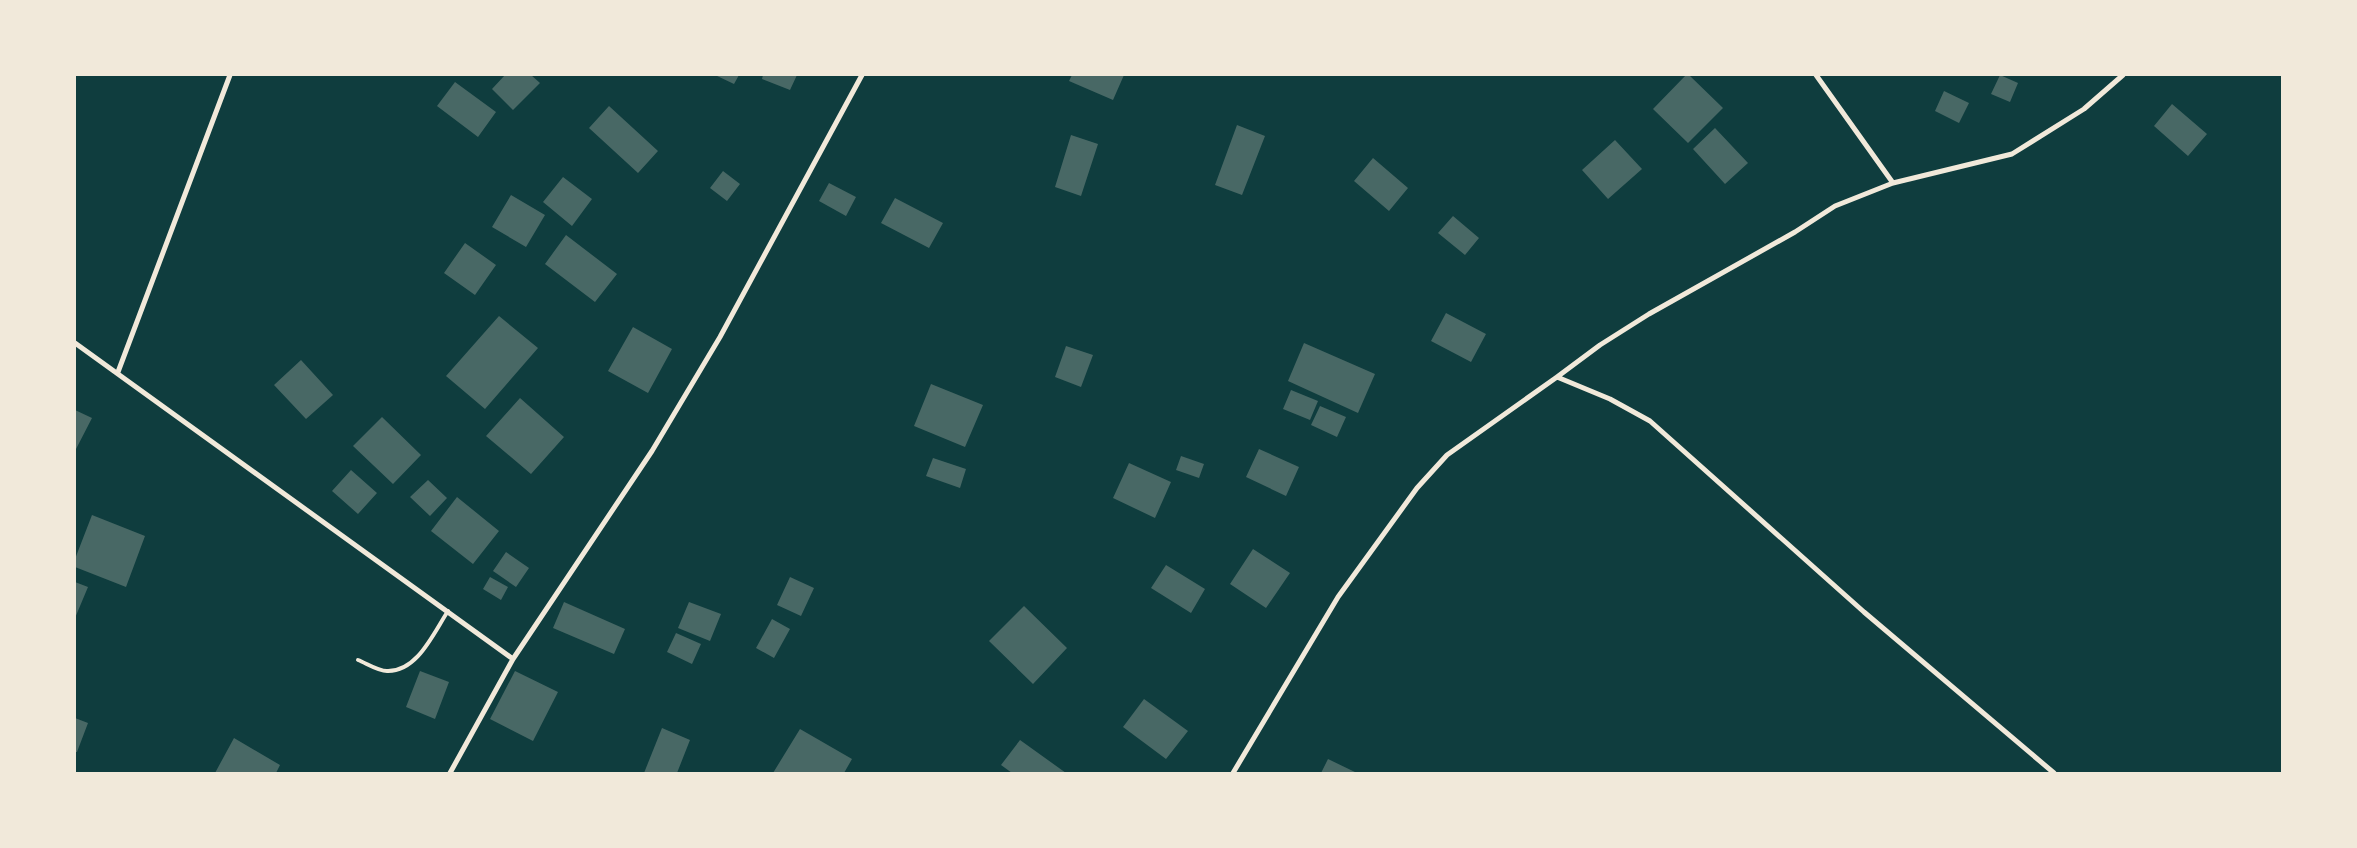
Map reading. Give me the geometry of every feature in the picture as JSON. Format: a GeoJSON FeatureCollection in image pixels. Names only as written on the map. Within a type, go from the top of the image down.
{"type":"FeatureCollection","features":[{"type":"Feature","properties":{"kind":"street"},"geometry":{"type":"LineString","coordinates":[[118,372],[230,75]]}},
{"type":"Feature","properties":{"kind":"street"},"geometry":{"type":"LineString","coordinates":[[450,773],[513,658],[657,443],[720,337],[862,75]]}},
{"type":"Feature","properties":{"kind":"street"},"geometry":{"type":"LineString","coordinates":[[1816,75],[1893,183]]}},
{"type":"Feature","properties":{"kind":"street"},"geometry":{"type":"LineString","coordinates":[[1233,773],[1338,597],[1417,488],[1447,455],[1600,345],[1649,314],[1794,232],[1835,206],[1893,183],[2012,154],[2084,109],[2124,75]]}},
{"type":"Feature","properties":{"kind":"street"},"geometry":{"type":"LineString","coordinates":[[75,343],[118,372],[513,658]]}},
{"type":"Feature","properties":{"kind":"street"},"geometry":{"type":"LineString","coordinates":[[1557,377],[1610,399],[1650,421],[1864,612],[2054,773]]}},
{"type":"Feature","properties":{"kind":"lane"},"geometry":{"type":"LineString","coordinates":[[358,660],[385,671],[402,670],[419,656],[448,611]]}},
{"type":"Feature","properties":{"kind":"building"},"geometry":{"type":"Polygon","coordinates":[[[505,75],[531,75],[540,83],[513,110],[492,89],[505,75]]]}},
{"type":"Feature","properties":{"kind":"building"},"geometry":{"type":"Polygon","coordinates":[[[715,75],[739,75],[734,84],[715,75]]]}},
{"type":"Feature","properties":{"kind":"building"},"geometry":{"type":"Polygon","coordinates":[[[763,75],[797,75],[790,90],[762,79],[763,75]]]}},
{"type":"Feature","properties":{"kind":"building"},"geometry":{"type":"Polygon","coordinates":[[[1072,75],[1124,75],[1113,100],[1069,81],[1072,75]]]}},
{"type":"Feature","properties":{"kind":"building"},"geometry":{"type":"Polygon","coordinates":[[[1686,75],[1689,75],[1723,108],[1688,143],[1653,109],[1686,75]]]}},
{"type":"Feature","properties":{"kind":"building"},"geometry":{"type":"Polygon","coordinates":[[[2000,75],[2018,83],[2010,102],[1991,94],[2000,75]]]}},
{"type":"Feature","properties":{"kind":"building"},"geometry":{"type":"Polygon","coordinates":[[[455,82],[496,112],[478,137],[437,106],[455,82]]]}},
{"type":"Feature","properties":{"kind":"building"},"geometry":{"type":"Polygon","coordinates":[[[1944,91],[1969,103],[1959,123],[1935,111],[1944,91]]]}},
{"type":"Feature","properties":{"kind":"building"},"geometry":{"type":"Polygon","coordinates":[[[2172,104],[2207,134],[2188,156],[2154,126],[2172,104]]]}},
{"type":"Feature","properties":{"kind":"building"},"geometry":{"type":"Polygon","coordinates":[[[609,106],[658,151],[638,173],[589,128],[609,106]]]}},
{"type":"Feature","properties":{"kind":"building"},"geometry":{"type":"Polygon","coordinates":[[[1237,125],[1265,136],[1242,195],[1215,185],[1237,125]]]}},
{"type":"Feature","properties":{"kind":"building"},"geometry":{"type":"Polygon","coordinates":[[[1715,128],[1748,163],[1725,184],[1693,149],[1715,128]]]}},
{"type":"Feature","properties":{"kind":"building"},"geometry":{"type":"Polygon","coordinates":[[[1071,135],[1098,144],[1081,196],[1055,187],[1071,135]]]}},
{"type":"Feature","properties":{"kind":"building"},"geometry":{"type":"Polygon","coordinates":[[[1615,140],[1642,169],[1608,199],[1582,170],[1615,140]]]}},
{"type":"Feature","properties":{"kind":"building"},"geometry":{"type":"Polygon","coordinates":[[[1373,158],[1408,188],[1389,211],[1354,181],[1373,158]]]}},
{"type":"Feature","properties":{"kind":"building"},"geometry":{"type":"Polygon","coordinates":[[[723,171],[740,184],[727,201],[710,188],[723,171]]]}},
{"type":"Feature","properties":{"kind":"building"},"geometry":{"type":"Polygon","coordinates":[[[563,177],[592,199],[572,226],[543,202],[563,177]]]}},
{"type":"Feature","properties":{"kind":"building"},"geometry":{"type":"Polygon","coordinates":[[[829,183],[856,197],[846,216],[819,201],[829,183]]]}},
{"type":"Feature","properties":{"kind":"building"},"geometry":{"type":"Polygon","coordinates":[[[511,195],[545,215],[526,247],[492,227],[511,195]]]}},
{"type":"Feature","properties":{"kind":"building"},"geometry":{"type":"Polygon","coordinates":[[[895,198],[943,223],[929,248],[881,223],[895,198]]]}},
{"type":"Feature","properties":{"kind":"building"},"geometry":{"type":"Polygon","coordinates":[[[1453,216],[1479,238],[1465,255],[1438,233],[1453,216]]]}},
{"type":"Feature","properties":{"kind":"building"},"geometry":{"type":"Polygon","coordinates":[[[566,235],[617,274],[595,302],[545,264],[566,235]]]}},
{"type":"Feature","properties":{"kind":"building"},"geometry":{"type":"Polygon","coordinates":[[[465,243],[496,265],[475,295],[444,273],[465,243]]]}},
{"type":"Feature","properties":{"kind":"building"},"geometry":{"type":"Polygon","coordinates":[[[1446,313],[1486,334],[1471,362],[1431,341],[1446,313]]]}},
{"type":"Feature","properties":{"kind":"building"},"geometry":{"type":"Polygon","coordinates":[[[499,316],[538,348],[485,409],[446,376],[499,316]]]}},
{"type":"Feature","properties":{"kind":"building"},"geometry":{"type":"Polygon","coordinates":[[[633,327],[672,349],[648,393],[608,371],[633,327]]]}},
{"type":"Feature","properties":{"kind":"building"},"geometry":{"type":"Polygon","coordinates":[[[1304,343],[1375,374],[1358,413],[1288,381],[1304,343]]]}},
{"type":"Feature","properties":{"kind":"building"},"geometry":{"type":"Polygon","coordinates":[[[1066,346],[1093,355],[1081,387],[1055,377],[1066,346]]]}},
{"type":"Feature","properties":{"kind":"building"},"geometry":{"type":"Polygon","coordinates":[[[301,360],[333,395],[306,419],[274,385],[301,360]]]}},
{"type":"Feature","properties":{"kind":"building"},"geometry":{"type":"Polygon","coordinates":[[[931,384],[983,405],[965,447],[914,426],[931,384]]]}},
{"type":"Feature","properties":{"kind":"building"},"geometry":{"type":"Polygon","coordinates":[[[1291,390],[1318,401],[1310,420],[1283,409],[1291,390]]]}},
{"type":"Feature","properties":{"kind":"building"},"geometry":{"type":"Polygon","coordinates":[[[520,398],[564,437],[531,474],[486,436],[520,398]]]}},
{"type":"Feature","properties":{"kind":"building"},"geometry":{"type":"Polygon","coordinates":[[[1320,406],[1346,417],[1337,437],[1311,425],[1320,406]]]}},
{"type":"Feature","properties":{"kind":"building"},"geometry":{"type":"Polygon","coordinates":[[[75,410],[92,418],[75,451],[75,410]]]}},
{"type":"Feature","properties":{"kind":"building"},"geometry":{"type":"Polygon","coordinates":[[[382,417],[421,455],[393,484],[353,446],[382,417]]]}},
{"type":"Feature","properties":{"kind":"building"},"geometry":{"type":"Polygon","coordinates":[[[1259,449],[1299,467],[1286,496],[1246,477],[1259,449]]]}},
{"type":"Feature","properties":{"kind":"building"},"geometry":{"type":"Polygon","coordinates":[[[1181,456],[1204,464],[1199,478],[1176,470],[1181,456]]]}},
{"type":"Feature","properties":{"kind":"building"},"geometry":{"type":"Polygon","coordinates":[[[933,458],[966,469],[960,488],[926,476],[933,458]]]}},
{"type":"Feature","properties":{"kind":"building"},"geometry":{"type":"Polygon","coordinates":[[[1129,463],[1171,482],[1155,518],[1113,498],[1129,463]]]}},
{"type":"Feature","properties":{"kind":"building"},"geometry":{"type":"Polygon","coordinates":[[[351,470],[377,493],[358,514],[332,491],[351,470]]]}},
{"type":"Feature","properties":{"kind":"building"},"geometry":{"type":"Polygon","coordinates":[[[428,480],[447,498],[430,516],[410,497],[428,480]]]}},
{"type":"Feature","properties":{"kind":"building"},"geometry":{"type":"Polygon","coordinates":[[[457,497],[499,531],[473,564],[431,531],[457,497]]]}},
{"type":"Feature","properties":{"kind":"building"},"geometry":{"type":"Polygon","coordinates":[[[92,515],[145,536],[126,587],[75,567],[75,559],[92,515]]]}},
{"type":"Feature","properties":{"kind":"building"},"geometry":{"type":"Polygon","coordinates":[[[1253,549],[1290,573],[1266,608],[1230,584],[1253,549]]]}},
{"type":"Feature","properties":{"kind":"building"},"geometry":{"type":"Polygon","coordinates":[[[506,552],[529,568],[516,587],[493,571],[506,552]]]}},
{"type":"Feature","properties":{"kind":"building"},"geometry":{"type":"Polygon","coordinates":[[[1166,565],[1205,589],[1191,613],[1151,588],[1166,565]]]}},
{"type":"Feature","properties":{"kind":"building"},"geometry":{"type":"Polygon","coordinates":[[[490,577],[508,587],[501,600],[483,589],[490,577]]]}},
{"type":"Feature","properties":{"kind":"building"},"geometry":{"type":"Polygon","coordinates":[[[790,577],[814,588],[801,616],[777,605],[790,577]]]}},
{"type":"Feature","properties":{"kind":"building"},"geometry":{"type":"Polygon","coordinates":[[[75,582],[88,587],[75,618],[75,582]]]}},
{"type":"Feature","properties":{"kind":"building"},"geometry":{"type":"Polygon","coordinates":[[[564,602],[625,629],[614,654],[553,628],[564,602]]]}},
{"type":"Feature","properties":{"kind":"building"},"geometry":{"type":"Polygon","coordinates":[[[689,602],[721,614],[710,641],[678,628],[689,602]]]}},
{"type":"Feature","properties":{"kind":"building"},"geometry":{"type":"Polygon","coordinates":[[[1024,606],[1067,648],[1033,684],[989,641],[1024,606]]]}},
{"type":"Feature","properties":{"kind":"building"},"geometry":{"type":"Polygon","coordinates":[[[772,619],[790,629],[774,658],[756,648],[772,619]]]}},
{"type":"Feature","properties":{"kind":"building"},"geometry":{"type":"Polygon","coordinates":[[[676,633],[701,644],[692,664],[667,652],[676,633]]]}},
{"type":"Feature","properties":{"kind":"building"},"geometry":{"type":"Polygon","coordinates":[[[420,671],[449,682],[435,719],[406,707],[420,671]]]}},
{"type":"Feature","properties":{"kind":"building"},"geometry":{"type":"Polygon","coordinates":[[[515,671],[558,692],[533,741],[490,719],[515,671]]]}},
{"type":"Feature","properties":{"kind":"building"},"geometry":{"type":"Polygon","coordinates":[[[1144,699],[1188,731],[1166,759],[1123,727],[1144,699]]]}},
{"type":"Feature","properties":{"kind":"building"},"geometry":{"type":"Polygon","coordinates":[[[75,718],[88,723],[77,752],[75,752],[75,718]]]}},
{"type":"Feature","properties":{"kind":"building"},"geometry":{"type":"Polygon","coordinates":[[[662,728],[690,740],[677,773],[644,773],[662,728]]]}},
{"type":"Feature","properties":{"kind":"building"},"geometry":{"type":"Polygon","coordinates":[[[800,729],[852,759],[844,773],[773,773],[800,729]]]}},
{"type":"Feature","properties":{"kind":"building"},"geometry":{"type":"Polygon","coordinates":[[[234,738],[280,765],[276,773],[215,773],[234,738]]]}},
{"type":"Feature","properties":{"kind":"building"},"geometry":{"type":"Polygon","coordinates":[[[1020,740],[1066,773],[1012,773],[1001,765],[1020,740]]]}},
{"type":"Feature","properties":{"kind":"building"},"geometry":{"type":"Polygon","coordinates":[[[1328,759],[1357,773],[1321,773],[1328,759]]]}}]}
